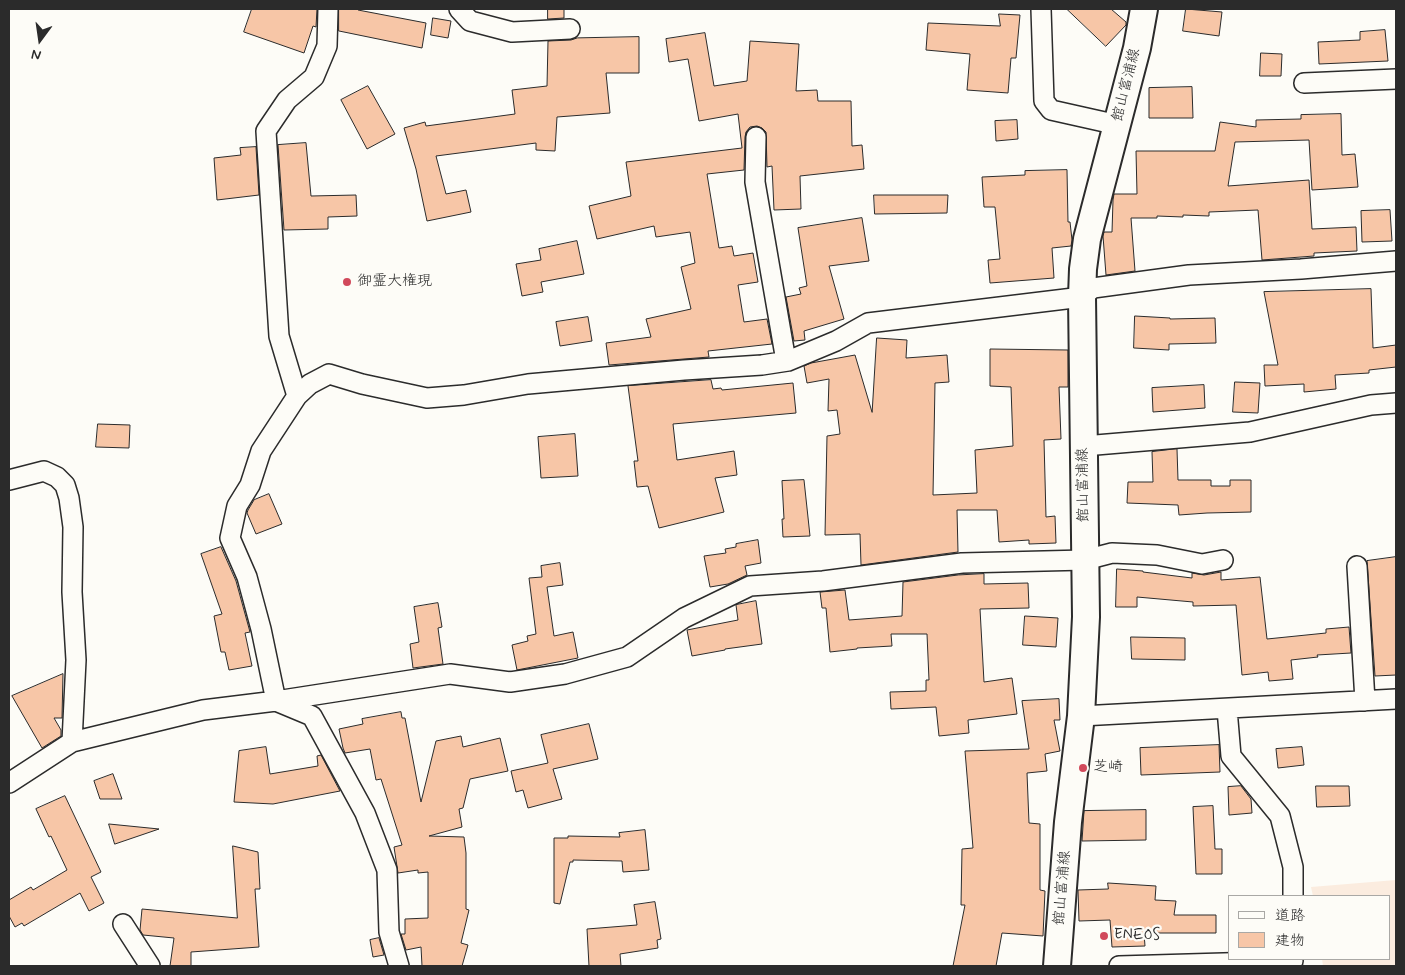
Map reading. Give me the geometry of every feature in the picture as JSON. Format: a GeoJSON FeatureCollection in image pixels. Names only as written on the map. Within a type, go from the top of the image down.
{"type":"FeatureCollection","features":[{"type":"Feature","properties":{"kind":"main road","name":"館山富浦線"},"geometry":{"type":"LineString","coordinates":[[1057,966],[1068,822],[1081,716],[1086,617],[1083,269],[1087,239],[1118,125],[1137,48],[1144,9]]}},
{"type":"Feature","properties":{"kind":"street"},"geometry":{"type":"LineString","coordinates":[[297,396],[279,336],[266,131],[287,100],[314,77],[327,46],[328,9]]}},
{"type":"Feature","properties":{"kind":"street"},"geometry":{"type":"LineString","coordinates":[[459,9],[470,21],[512,32],[570,29]]}},
{"type":"Feature","properties":{"kind":"street"},"geometry":{"type":"LineString","coordinates":[[1042,9],[1044,101],[1051,110],[1118,125]]}},
{"type":"Feature","properties":{"kind":"street"},"geometry":{"type":"LineString","coordinates":[[1304,83],[1396,79]]}},
{"type":"Feature","properties":{"kind":"street"},"geometry":{"type":"LineString","coordinates":[[756,138],[755,182],[786,361]]}},
{"type":"Feature","properties":{"kind":"street"},"geometry":{"type":"LineString","coordinates":[[276,701],[261,629],[247,577],[230,538],[237,506],[250,485],[261,452],[297,396],[310,384],[329,374],[362,384],[427,398],[464,395],[528,384],[762,365],[786,361],[836,341],[868,323],[1082,297],[1094,288],[1189,275],[1301,269],[1396,261]]}},
{"type":"Feature","properties":{"kind":"street"},"geometry":{"type":"LineString","coordinates":[[1084,446],[1250,432],[1371,405],[1396,403]]}},
{"type":"Feature","properties":{"kind":"street"},"geometry":{"type":"LineString","coordinates":[[9,480],[44,471],[57,477],[65,485],[69,498],[73,527],[72,592],[76,660],[72,742]]}},
{"type":"Feature","properties":{"kind":"street"},"geometry":{"type":"LineString","coordinates":[[9,783],[72,742],[203,710],[276,701],[450,674],[510,682],[565,674],[628,657],[684,618],[750,586],[823,582],[962,563],[1085,560],[1112,553],[1157,555],[1202,564],[1223,560]]}},
{"type":"Feature","properties":{"kind":"street"},"geometry":{"type":"LineString","coordinates":[[1357,566],[1365,702]]}},
{"type":"Feature","properties":{"kind":"street"},"geometry":{"type":"LineString","coordinates":[[1081,716],[1396,699]]}},
{"type":"Feature","properties":{"kind":"street"},"geometry":{"type":"LineString","coordinates":[[276,701],[312,716],[365,813],[387,870],[389,932],[400,966]]}},
{"type":"Feature","properties":{"kind":"street"},"geometry":{"type":"LineString","coordinates":[[1228,709],[1231,756],[1280,816],[1293,867],[1293,895]]}},
{"type":"Feature","properties":{"kind":"street"},"geometry":{"type":"LineString","coordinates":[[123,924],[150,966]]}},
{"type":"Feature","properties":{"kind":"street"},"geometry":{"type":"LineString","coordinates":[[1119,966],[1293,962]]}},
{"type":"Feature","properties":{"kind":"shaded area"},"geometry":{"type":"Polygon","coordinates":[[[1396,880],[1396,966],[1323,966],[1322,960],[1390,960],[1390,895],[1313,895],[1311,887],[1396,880]]]}},
{"type":"Feature","properties":{"kind":"building"},"geometry":{"type":"Polygon","coordinates":[[[252,9],[317,9],[316,27],[313,26],[304,53],[244,32],[252,9]]]}},
{"type":"Feature","properties":{"kind":"building"},"geometry":{"type":"Polygon","coordinates":[[[339,9],[358,9],[426,23],[422,48],[339,31],[339,9]]]}},
{"type":"Feature","properties":{"kind":"building"},"geometry":{"type":"Polygon","coordinates":[[[548,9],[564,9],[564,18],[548,19],[548,9]]]}},
{"type":"Feature","properties":{"kind":"building"},"geometry":{"type":"Polygon","coordinates":[[[1067,9],[1111,9],[1126,22],[1126,25],[1106,46],[1067,9]]]}},
{"type":"Feature","properties":{"kind":"building"},"geometry":{"type":"Polygon","coordinates":[[[1186,9],[1222,12],[1219,36],[1183,31],[1186,9]]]}},
{"type":"Feature","properties":{"kind":"building"},"geometry":{"type":"Polygon","coordinates":[[[999,14],[1020,15],[1016,58],[1011,58],[1008,93],[967,90],[970,54],[926,50],[928,23],[1000,26],[999,14]]]}},
{"type":"Feature","properties":{"kind":"building"},"geometry":{"type":"Polygon","coordinates":[[[433,18],[451,21],[448,38],[431,35],[433,18]]]}},
{"type":"Feature","properties":{"kind":"building"},"geometry":{"type":"Polygon","coordinates":[[[1385,30],[1388,61],[1319,64],[1318,42],[1360,40],[1360,32],[1385,30]]]}},
{"type":"Feature","properties":{"kind":"building"},"geometry":{"type":"Polygon","coordinates":[[[705,33],[714,86],[747,81],[750,41],[799,44],[796,91],[817,90],[818,101],[851,101],[852,146],[862,145],[864,169],[800,176],[801,209],[774,210],[772,166],[767,167],[766,132],[757,126],[750,127],[745,137],[744,170],[707,174],[719,248],[732,246],[734,256],[753,253],[758,282],[738,285],[744,322],[767,319],[772,344],[708,351],[709,357],[609,365],[606,343],[651,337],[646,319],[691,309],[681,267],[695,263],[690,232],[656,237],[654,226],[597,239],[589,206],[631,196],[626,162],[742,148],[738,114],[699,121],[688,59],[669,62],[666,39],[705,33]]]}},
{"type":"Feature","properties":{"kind":"building"},"geometry":{"type":"Polygon","coordinates":[[[639,37],[639,73],[606,73],[610,113],[557,117],[555,151],[536,150],[536,143],[436,156],[446,194],[466,190],[471,212],[427,221],[416,169],[404,128],[425,122],[426,126],[515,114],[512,90],[547,86],[548,41],[577,38],[639,37]]]}},
{"type":"Feature","properties":{"kind":"building"},"geometry":{"type":"Polygon","coordinates":[[[1261,53],[1282,54],[1281,76],[1260,76],[1261,53]]]}},
{"type":"Feature","properties":{"kind":"building"},"geometry":{"type":"Polygon","coordinates":[[[368,86],[395,134],[367,149],[341,100],[368,86]]]}},
{"type":"Feature","properties":{"kind":"building"},"geometry":{"type":"Polygon","coordinates":[[[1192,87],[1193,118],[1149,118],[1149,88],[1192,87]]]}},
{"type":"Feature","properties":{"kind":"building"},"geometry":{"type":"Polygon","coordinates":[[[1341,114],[1342,155],[1355,154],[1358,187],[1312,190],[1309,140],[1235,142],[1228,186],[1309,180],[1312,229],[1356,227],[1357,251],[1314,253],[1314,256],[1262,260],[1258,210],[1209,212],[1209,216],[1183,215],[1183,217],[1131,218],[1135,271],[1106,275],[1103,236],[1104,232],[1112,232],[1114,194],[1137,194],[1136,151],[1215,151],[1220,122],[1256,127],[1256,120],[1301,119],[1301,115],[1341,114]]]}},
{"type":"Feature","properties":{"kind":"building"},"geometry":{"type":"Polygon","coordinates":[[[1017,120],[1018,139],[996,141],[995,121],[1017,120]]]}},
{"type":"Feature","properties":{"kind":"building"},"geometry":{"type":"Polygon","coordinates":[[[306,143],[311,196],[356,195],[357,216],[328,217],[328,229],[284,230],[278,145],[306,143]]]}},
{"type":"Feature","properties":{"kind":"building"},"geometry":{"type":"Polygon","coordinates":[[[256,147],[259,195],[217,200],[214,158],[241,155],[240,148],[256,147]]]}},
{"type":"Feature","properties":{"kind":"building"},"geometry":{"type":"Polygon","coordinates":[[[1067,170],[1068,222],[1070,222],[1072,240],[1071,246],[1052,248],[1054,278],[990,283],[988,260],[1000,259],[995,207],[984,207],[982,177],[1025,175],[1025,171],[1067,170]]]}},
{"type":"Feature","properties":{"kind":"building"},"geometry":{"type":"Polygon","coordinates":[[[874,195],[948,195],[947,213],[875,214],[874,195]]]}},
{"type":"Feature","properties":{"kind":"building"},"geometry":{"type":"Polygon","coordinates":[[[1390,210],[1392,241],[1362,242],[1361,211],[1390,210]]]}},
{"type":"Feature","properties":{"kind":"building"},"geometry":{"type":"Polygon","coordinates":[[[862,218],[869,261],[829,266],[844,319],[804,331],[805,340],[794,341],[786,297],[801,294],[799,288],[807,286],[798,228],[862,218]]]}},
{"type":"Feature","properties":{"kind":"building"},"geometry":{"type":"Polygon","coordinates":[[[577,241],[584,274],[541,282],[543,292],[522,296],[516,264],[541,260],[539,249],[577,241]]]}},
{"type":"Feature","properties":{"kind":"building"},"geometry":{"type":"Polygon","coordinates":[[[1371,289],[1373,348],[1396,345],[1396,367],[1369,370],[1369,373],[1335,375],[1336,389],[1304,392],[1304,384],[1265,386],[1264,365],[1278,365],[1264,292],[1371,289]]]}},
{"type":"Feature","properties":{"kind":"building"},"geometry":{"type":"Polygon","coordinates":[[[1135,316],[1170,319],[1215,318],[1216,343],[1169,344],[1169,350],[1134,348],[1135,316]]]}},
{"type":"Feature","properties":{"kind":"building"},"geometry":{"type":"Polygon","coordinates":[[[588,317],[592,341],[560,346],[556,322],[588,317]]]}},
{"type":"Feature","properties":{"kind":"building"},"geometry":{"type":"Polygon","coordinates":[[[877,338],[907,340],[906,358],[947,355],[949,382],[935,383],[933,495],[977,493],[975,450],[1013,446],[1011,387],[990,386],[990,349],[1068,350],[1068,387],[1059,387],[1061,439],[1044,440],[1046,517],[1055,516],[1056,543],[1029,544],[1029,540],[999,542],[997,510],[957,510],[958,552],[861,565],[860,534],[825,535],[827,436],[840,434],[837,410],[828,411],[829,379],[807,383],[804,366],[855,355],[872,412],[877,338]]]}},
{"type":"Feature","properties":{"kind":"building"},"geometry":{"type":"Polygon","coordinates":[[[711,380],[713,389],[721,388],[722,390],[793,383],[796,413],[673,424],[677,460],[734,451],[737,475],[715,478],[724,512],[659,528],[648,486],[637,487],[634,461],[638,461],[628,386],[711,380]]]}},
{"type":"Feature","properties":{"kind":"building"},"geometry":{"type":"Polygon","coordinates":[[[1235,382],[1260,383],[1258,413],[1233,412],[1235,382]]]}},
{"type":"Feature","properties":{"kind":"building"},"geometry":{"type":"Polygon","coordinates":[[[1204,385],[1205,408],[1153,412],[1152,388],[1204,385]]]}},
{"type":"Feature","properties":{"kind":"building"},"geometry":{"type":"Polygon","coordinates":[[[98,424],[130,425],[129,448],[96,447],[98,424]]]}},
{"type":"Feature","properties":{"kind":"building"},"geometry":{"type":"Polygon","coordinates":[[[575,434],[578,476],[541,478],[538,437],[575,434]]]}},
{"type":"Feature","properties":{"kind":"building"},"geometry":{"type":"Polygon","coordinates":[[[1177,449],[1178,480],[1211,480],[1211,486],[1230,486],[1230,480],[1251,480],[1251,512],[1179,515],[1178,505],[1127,503],[1128,482],[1153,482],[1152,452],[1177,449]]]}},
{"type":"Feature","properties":{"kind":"building"},"geometry":{"type":"Polygon","coordinates":[[[804,480],[810,536],[783,537],[782,481],[804,480]]]}},
{"type":"Feature","properties":{"kind":"building"},"geometry":{"type":"Polygon","coordinates":[[[269,494],[282,524],[256,534],[247,513],[254,500],[269,494]]]}},
{"type":"Feature","properties":{"kind":"building"},"geometry":{"type":"Polygon","coordinates":[[[758,540],[761,563],[745,566],[747,575],[728,584],[710,587],[704,556],[726,553],[725,549],[736,547],[736,544],[758,540]]]}},
{"type":"Feature","properties":{"kind":"building"},"geometry":{"type":"Polygon","coordinates":[[[221,547],[236,581],[250,632],[245,633],[252,666],[229,670],[225,652],[221,652],[214,616],[222,614],[201,554],[221,547]]]}},
{"type":"Feature","properties":{"kind":"building"},"geometry":{"type":"Polygon","coordinates":[[[1396,557],[1396,675],[1375,676],[1367,561],[1396,557]]]}},
{"type":"Feature","properties":{"kind":"building"},"geometry":{"type":"Polygon","coordinates":[[[560,563],[563,585],[547,587],[554,636],[573,632],[578,658],[517,670],[512,645],[528,641],[527,636],[536,634],[529,578],[542,577],[541,566],[560,563]]]}},
{"type":"Feature","properties":{"kind":"building"},"geometry":{"type":"Polygon","coordinates":[[[1117,569],[1192,578],[1192,573],[1204,575],[1221,572],[1221,580],[1260,577],[1267,639],[1326,633],[1326,629],[1349,627],[1351,653],[1317,655],[1318,657],[1291,660],[1293,679],[1269,681],[1268,672],[1242,675],[1236,605],[1193,606],[1193,602],[1137,597],[1137,607],[1116,607],[1117,569]]]}},
{"type":"Feature","properties":{"kind":"building"},"geometry":{"type":"Polygon","coordinates":[[[984,574],[984,584],[1028,583],[1029,608],[980,609],[984,682],[1012,678],[1017,714],[968,720],[969,733],[939,736],[936,707],[891,709],[890,692],[926,691],[926,680],[929,680],[927,634],[891,634],[892,646],[830,652],[826,608],[822,608],[820,592],[845,590],[849,620],[902,616],[903,582],[958,575],[984,574]]]}},
{"type":"Feature","properties":{"kind":"building"},"geometry":{"type":"Polygon","coordinates":[[[756,601],[762,644],[692,656],[687,630],[738,620],[736,605],[756,601]]]}},
{"type":"Feature","properties":{"kind":"building"},"geometry":{"type":"Polygon","coordinates":[[[438,603],[442,627],[438,628],[443,664],[413,668],[410,644],[419,642],[414,607],[438,603]]]}},
{"type":"Feature","properties":{"kind":"building"},"geometry":{"type":"Polygon","coordinates":[[[1025,616],[1058,618],[1056,647],[1023,645],[1025,616]]]}},
{"type":"Feature","properties":{"kind":"building"},"geometry":{"type":"Polygon","coordinates":[[[1131,637],[1185,638],[1185,660],[1132,659],[1131,637]]]}},
{"type":"Feature","properties":{"kind":"building"},"geometry":{"type":"Polygon","coordinates":[[[63,674],[62,718],[54,718],[61,730],[61,736],[42,748],[12,696],[63,674]]]}},
{"type":"Feature","properties":{"kind":"building"},"geometry":{"type":"Polygon","coordinates":[[[1059,699],[1060,720],[1054,720],[1060,751],[1045,754],[1047,771],[1027,773],[1029,823],[1040,824],[1040,890],[1045,891],[1043,936],[1002,933],[996,966],[953,966],[965,905],[961,905],[962,849],[973,848],[965,751],[1029,749],[1022,701],[1059,699]]]}},
{"type":"Feature","properties":{"kind":"building"},"geometry":{"type":"Polygon","coordinates":[[[401,712],[402,718],[405,718],[421,802],[436,741],[461,736],[463,747],[500,738],[508,771],[470,779],[463,808],[459,809],[462,827],[429,836],[464,837],[466,853],[466,909],[469,910],[461,943],[468,945],[462,966],[422,966],[421,947],[406,950],[401,934],[405,934],[405,919],[428,918],[428,872],[418,873],[418,870],[398,873],[394,847],[402,845],[381,779],[376,780],[370,749],[345,753],[343,748],[339,729],[363,724],[362,719],[401,712]]]}},
{"type":"Feature","properties":{"kind":"building"},"geometry":{"type":"Polygon","coordinates":[[[589,724],[598,759],[553,769],[562,799],[528,808],[523,790],[516,792],[511,771],[548,763],[541,735],[589,724]]]}},
{"type":"Feature","properties":{"kind":"building"},"geometry":{"type":"Polygon","coordinates":[[[1219,745],[1220,772],[1141,775],[1140,748],[1219,745]]]}},
{"type":"Feature","properties":{"kind":"building"},"geometry":{"type":"Polygon","coordinates":[[[266,747],[270,774],[318,766],[317,756],[321,755],[340,791],[273,804],[234,802],[239,751],[266,747]]]}},
{"type":"Feature","properties":{"kind":"building"},"geometry":{"type":"Polygon","coordinates":[[[1302,747],[1304,765],[1278,768],[1276,749],[1302,747]]]}},
{"type":"Feature","properties":{"kind":"building"},"geometry":{"type":"Polygon","coordinates":[[[113,774],[122,799],[100,799],[94,781],[113,774]]]}},
{"type":"Feature","properties":{"kind":"building"},"geometry":{"type":"Polygon","coordinates":[[[1241,786],[1251,799],[1252,813],[1229,815],[1228,787],[1241,786]]]}},
{"type":"Feature","properties":{"kind":"building"},"geometry":{"type":"Polygon","coordinates":[[[1316,786],[1349,786],[1350,806],[1317,807],[1316,786]]]}},
{"type":"Feature","properties":{"kind":"building"},"geometry":{"type":"Polygon","coordinates":[[[65,796],[101,872],[91,877],[104,903],[89,911],[80,893],[24,926],[22,923],[15,927],[9,916],[9,900],[31,887],[33,890],[67,870],[36,809],[65,796]]]}},
{"type":"Feature","properties":{"kind":"building"},"geometry":{"type":"Polygon","coordinates":[[[1213,806],[1215,849],[1222,849],[1222,874],[1196,874],[1193,807],[1213,806]]]}},
{"type":"Feature","properties":{"kind":"building"},"geometry":{"type":"Polygon","coordinates":[[[1146,810],[1146,840],[1082,841],[1084,811],[1146,810]]]}},
{"type":"Feature","properties":{"kind":"building"},"geometry":{"type":"Polygon","coordinates":[[[109,824],[159,829],[115,844],[109,824]]]}},
{"type":"Feature","properties":{"kind":"building"},"geometry":{"type":"Polygon","coordinates":[[[645,830],[649,870],[623,872],[622,861],[573,860],[573,862],[570,862],[560,904],[554,903],[554,838],[568,838],[568,836],[620,837],[619,833],[645,830]]]}},
{"type":"Feature","properties":{"kind":"building"},"geometry":{"type":"Polygon","coordinates":[[[233,846],[258,852],[260,889],[255,889],[259,947],[191,952],[191,966],[170,966],[174,938],[143,935],[140,930],[142,909],[237,918],[233,846]]]}},
{"type":"Feature","properties":{"kind":"building"},"geometry":{"type":"Polygon","coordinates":[[[1108,883],[1156,886],[1155,900],[1176,901],[1174,915],[1216,915],[1216,933],[1144,933],[1145,946],[1112,947],[1110,920],[1079,921],[1078,890],[1108,889],[1108,883]]]}},
{"type":"Feature","properties":{"kind":"building"},"geometry":{"type":"Polygon","coordinates":[[[655,902],[661,939],[657,940],[658,948],[620,954],[621,966],[589,966],[587,929],[637,925],[634,905],[655,902]]]}},
{"type":"Feature","properties":{"kind":"building"},"geometry":{"type":"Polygon","coordinates":[[[379,938],[384,955],[373,957],[370,940],[379,938]]]}},
{"type":"Feature","properties":{"kind":"place","name":"御霊大権現"},"geometry":{"type":"Point","coordinates":[347,282]}},
{"type":"Feature","properties":{"kind":"place","name":"芝崎"},"geometry":{"type":"Point","coordinates":[1083,768]}},
{"type":"Feature","properties":{"kind":"place","name":"ENEOS"},"geometry":{"type":"Point","coordinates":[1104,936]}}]}
